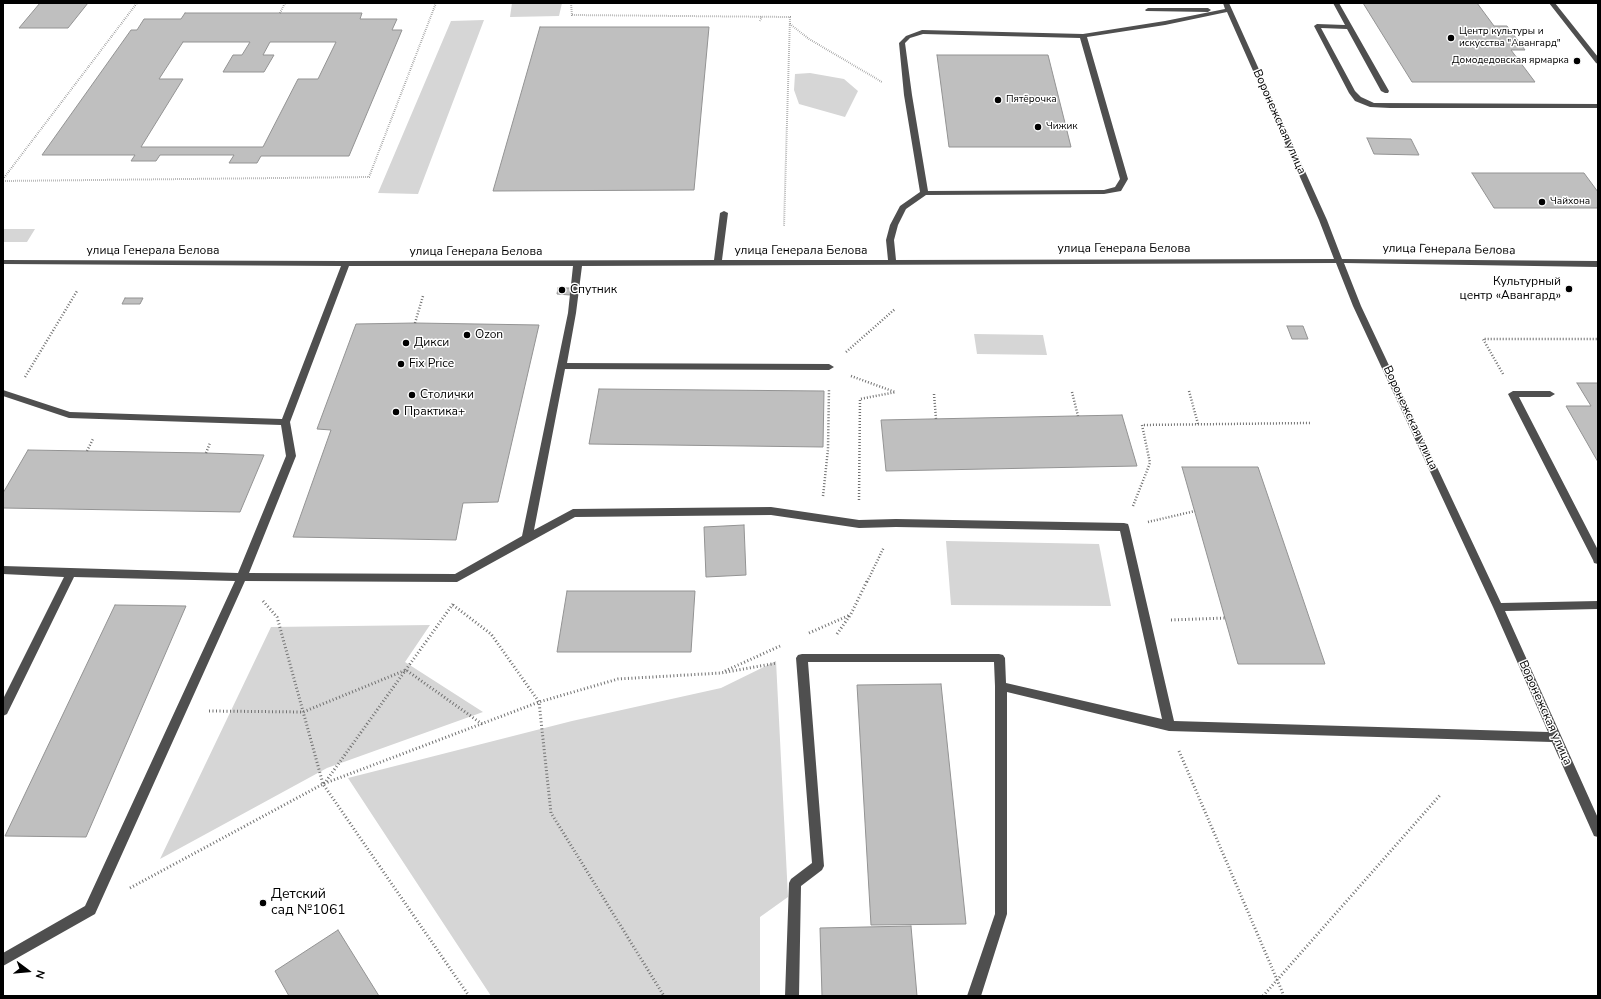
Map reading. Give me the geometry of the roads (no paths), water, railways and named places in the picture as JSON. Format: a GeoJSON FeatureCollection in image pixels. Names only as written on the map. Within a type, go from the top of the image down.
{"type":"FeatureCollection","features":[{"type":"Feature","properties":{"kind":"street"},"geometry":{"type":"LineString","coordinates":[[1336,3],[1385,91]]}},
{"type":"Feature","properties":{"kind":"street"},"geometry":{"type":"LineString","coordinates":[[1552,3],[1598,62]]}},
{"type":"Feature","properties":{"kind":"street"},"geometry":{"type":"LineString","coordinates":[[1148,10],[1227,6]]}},
{"type":"Feature","properties":{"kind":"street"},"geometry":{"type":"LineString","coordinates":[[924,193],[908,95],[902,43],[908,36],[922,32],[1083,36],[1166,23],[1227,6]]}},
{"type":"Feature","properties":{"kind":"street","name":"Воронежская улица"},"geometry":{"type":"LineString","coordinates":[[1227,6],[1323,220],[1357,306],[1498,607],[1598,832]]}},
{"type":"Feature","properties":{"kind":"street"},"geometry":{"type":"LineString","coordinates":[[1349,27],[1317,26],[1352,91],[1358,98],[1373,104],[1390,106],[1598,106]]}},
{"type":"Feature","properties":{"kind":"street"},"geometry":{"type":"LineString","coordinates":[[892,263],[890,240],[894,225],[903,208],[924,193],[1104,192],[1118,189],[1124,179],[1083,36]]}},
{"type":"Feature","properties":{"kind":"street"},"geometry":{"type":"LineString","coordinates":[[718,263],[724,212]]}},
{"type":"Feature","properties":{"kind":"street","name":"улица Генерала Белова"},"geometry":{"type":"LineString","coordinates":[[3,262],[346,264],[1340,261],[1598,264]]}},
{"type":"Feature","properties":{"kind":"street"},"geometry":{"type":"LineString","coordinates":[[526,538],[572,313],[578,263]]}},
{"type":"Feature","properties":{"kind":"street"},"geometry":{"type":"LineString","coordinates":[[3,960],[90,910],[242,576],[291,456],[285,422],[346,264]]}},
{"type":"Feature","properties":{"kind":"street"},"geometry":{"type":"LineString","coordinates":[[561,366],[829,367]]}},
{"type":"Feature","properties":{"kind":"street"},"geometry":{"type":"LineString","coordinates":[[3,393],[69,415],[285,422]]}},
{"type":"Feature","properties":{"kind":"street"},"geometry":{"type":"LineString","coordinates":[[1550,394],[1514,394],[1598,560]]}},
{"type":"Feature","properties":{"kind":"street"},"geometry":{"type":"LineString","coordinates":[[3,570],[71,573],[457,578],[573,513],[772,511],[859,524],[896,523],[1124,527],[1169,726]]}},
{"type":"Feature","properties":{"kind":"street"},"geometry":{"type":"LineString","coordinates":[[3,711],[71,573]]}},
{"type":"Feature","properties":{"kind":"street"},"geometry":{"type":"LineString","coordinates":[[1498,607],[1598,605]]}},
{"type":"Feature","properties":{"kind":"street"},"geometry":{"type":"LineString","coordinates":[[792,996],[795,883],[818,866],[802,658],[998,658],[1001,686],[1001,914],[974,996]]}},
{"type":"Feature","properties":{"kind":"street"},"geometry":{"type":"LineString","coordinates":[[1001,686],[1169,726],[1556,738]]}},
{"type":"Feature","properties":{"kind":"place","name":"Центр культуры и искусства \"Авангард\""},"geometry":{"type":"Point","coordinates":[1451,38]}},
{"type":"Feature","properties":{"kind":"place","name":"Домодедовская ярмарка"},"geometry":{"type":"Point","coordinates":[1577,61]}},
{"type":"Feature","properties":{"kind":"place","name":"Пятёрочка"},"geometry":{"type":"Point","coordinates":[998,100]}},
{"type":"Feature","properties":{"kind":"place","name":"Чижик"},"geometry":{"type":"Point","coordinates":[1038,127]}},
{"type":"Feature","properties":{"kind":"place","name":"Чайхона"},"geometry":{"type":"Point","coordinates":[1542,202]}},
{"type":"Feature","properties":{"kind":"place","name":"Культурный центр «Авангард»"},"geometry":{"type":"Point","coordinates":[1569,289]}},
{"type":"Feature","properties":{"kind":"place","name":"Спутник"},"geometry":{"type":"Point","coordinates":[562,290]}},
{"type":"Feature","properties":{"kind":"place","name":"Ozon"},"geometry":{"type":"Point","coordinates":[467,335]}},
{"type":"Feature","properties":{"kind":"place","name":"Дикси"},"geometry":{"type":"Point","coordinates":[406,343]}},
{"type":"Feature","properties":{"kind":"place","name":"Fix Price"},"geometry":{"type":"Point","coordinates":[401,364]}},
{"type":"Feature","properties":{"kind":"place","name":"Столички"},"geometry":{"type":"Point","coordinates":[412,395]}},
{"type":"Feature","properties":{"kind":"place","name":"Практика+"},"geometry":{"type":"Point","coordinates":[396,412]}},
{"type":"Feature","properties":{"kind":"place","name":"Детский сад №1061"},"geometry":{"type":"Point","coordinates":[263,903]}}]}
